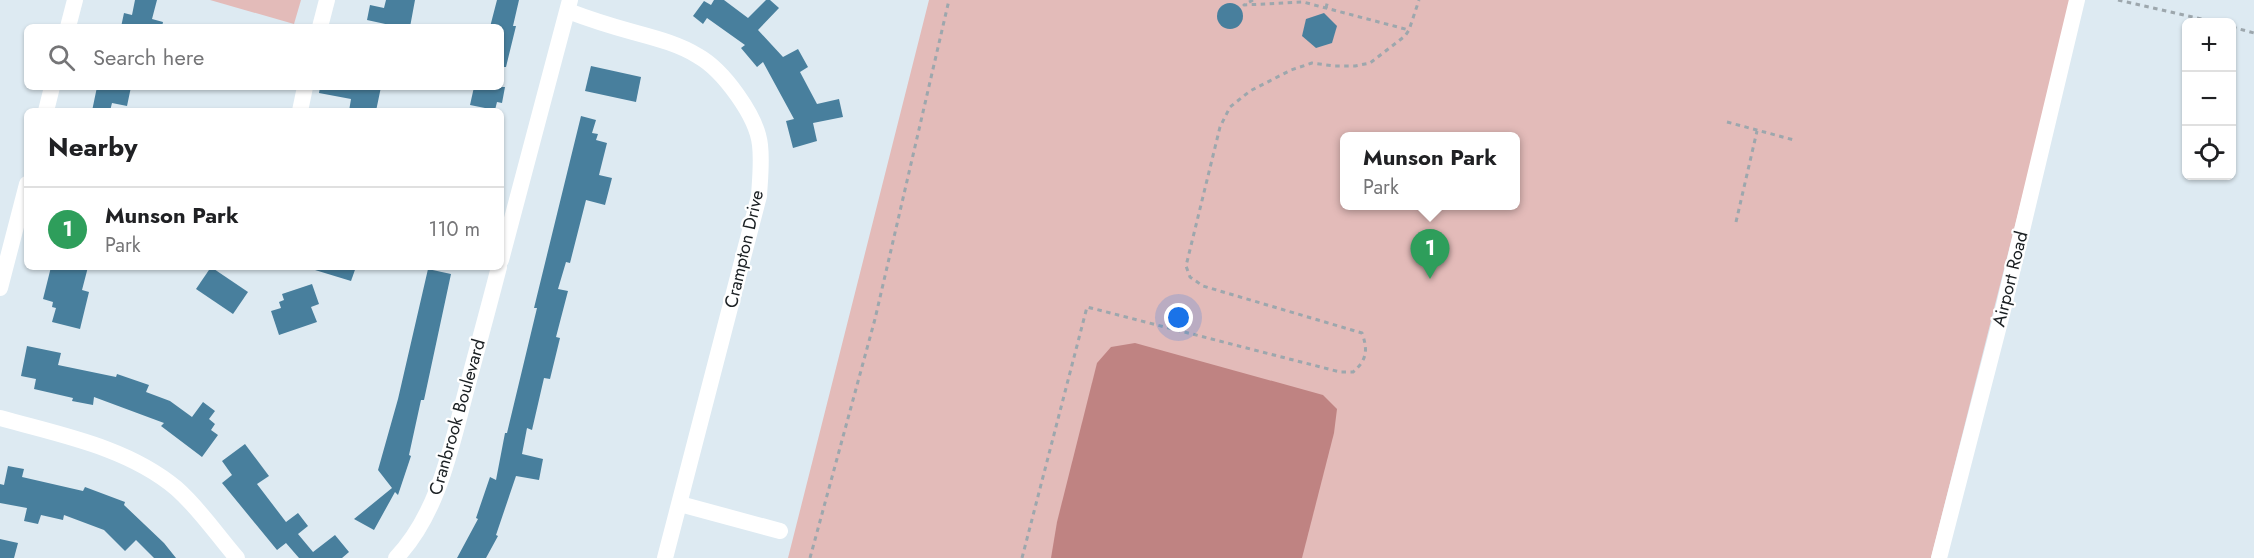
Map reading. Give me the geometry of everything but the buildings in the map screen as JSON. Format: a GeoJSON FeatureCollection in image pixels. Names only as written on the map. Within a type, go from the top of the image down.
{"type":"FeatureCollection","features":[{"type":"Feature","properties":{"kind":"street"},"geometry":{"type":"LineString","coordinates":[[69,24],[75,0]]}},
{"type":"Feature","properties":{"kind":"street"},"geometry":{"type":"LineString","coordinates":[[321,24],[327,0]]}},
{"type":"Feature","properties":{"kind":"street","name":"Airport Road"},"geometry":{"type":"LineString","coordinates":[[1940,558],[2078,0]]}},
{"type":"Feature","properties":{"kind":"street"},"geometry":{"type":"LineString","coordinates":[[504,249],[569,6]]}},
{"type":"Feature","properties":{"kind":"street","name":"Crampton Drive"},"geometry":{"type":"LineString","coordinates":[[569,6],[596,22],[668,42],[699,56],[725,80],[739,99],[750,116],[760,142],[759,196],[665,558]]}},
{"type":"Feature","properties":{"kind":"street"},"geometry":{"type":"LineString","coordinates":[[47,108],[51,90]]}},
{"type":"Feature","properties":{"kind":"street"},"geometry":{"type":"LineString","coordinates":[[301,108],[304,90]]}},
{"type":"Feature","properties":{"kind":"street"},"geometry":{"type":"LineString","coordinates":[[0,288],[24,196]]}},
{"type":"Feature","properties":{"kind":"street","name":"Cranbrook Boulevard"},"geometry":{"type":"LineString","coordinates":[[396,558],[428,512],[437,489],[498,270]]}},
{"type":"Feature","properties":{"kind":"street"},"geometry":{"type":"LineString","coordinates":[[0,418],[112,451],[154,473],[176,488],[237,558]]}},
{"type":"Feature","properties":{"kind":"street"},"geometry":{"type":"LineString","coordinates":[[680,504],[780,531]]}},
{"type":"Feature","properties":{"kind":"path"},"geometry":{"type":"LineString","coordinates":[[810,558],[875,319],[950,0]]}},
{"type":"Feature","properties":{"kind":"path"},"geometry":{"type":"LineString","coordinates":[[1252,0],[1244,5],[1303,1],[1409,30]]}},
{"type":"Feature","properties":{"kind":"path"},"geometry":{"type":"LineString","coordinates":[[1326,8],[1328,0]]}},
{"type":"Feature","properties":{"kind":"path"},"geometry":{"type":"LineString","coordinates":[[1022,558],[1087,308],[1340,372],[1353,372],[1364,362],[1367,345],[1362,333],[1203,286],[1190,277],[1186,266],[1220,127],[1230,107],[1250,91],[1291,70],[1312,63],[1355,66],[1370,63],[1405,36],[1419,0]]}},
{"type":"Feature","properties":{"kind":"path"},"geometry":{"type":"LineString","coordinates":[[2118,0],[2197,18]]}},
{"type":"Feature","properties":{"kind":"path"},"geometry":{"type":"LineString","coordinates":[[2236,28],[2254,33]]}},
{"type":"Feature","properties":{"kind":"path"},"geometry":{"type":"LineString","coordinates":[[1727,122],[1794,140]]}},
{"type":"Feature","properties":{"kind":"path"},"geometry":{"type":"LineString","coordinates":[[1736,222],[1757,131]]}},
{"type":"Feature","properties":{"kind":"shaded area"},"geometry":{"type":"Polygon","coordinates":[[[210,0],[301,0],[294,24],[210,0]]]}},
{"type":"Feature","properties":{"kind":"shaded area"},"geometry":{"type":"Polygon","coordinates":[[[929,0],[2072,0],[1931,558],[788,558],[929,0]]]}},
{"type":"Feature","properties":{"kind":"shaded area"},"geometry":{"type":"Polygon","coordinates":[[[1135,343],[1323,395],[1337,409],[1334,433],[1302,558],[1051,558],[1057,522],[1097,363],[1111,347],[1135,343]]]}},
{"type":"Feature","properties":{"kind":"place","name":"Munson Park"},"geometry":{"type":"Point","coordinates":[1430,279]}}]}
